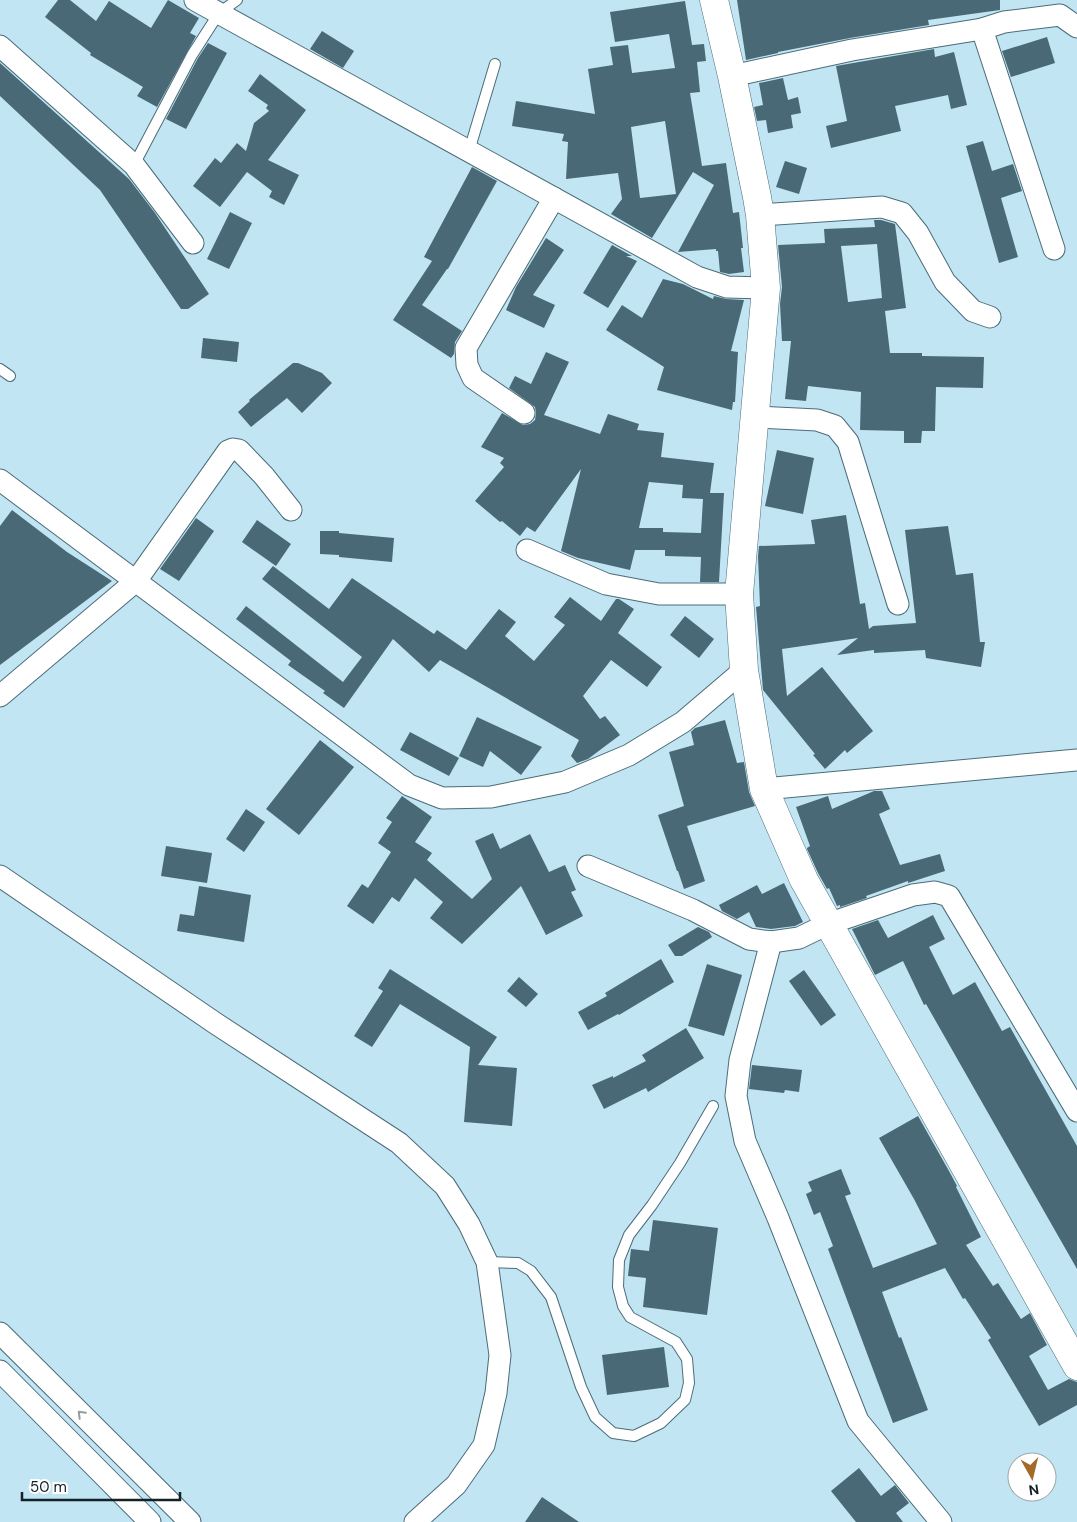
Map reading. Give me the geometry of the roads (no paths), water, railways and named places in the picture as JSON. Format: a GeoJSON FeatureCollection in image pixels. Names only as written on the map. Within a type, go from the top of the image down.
{"type":"FeatureCollection","features":[{"type":"Feature","properties":{"kind":"street"},"geometry":{"type":"LineString","coordinates":[[195,0],[696,277],[727,287],[766,288]]}},
{"type":"Feature","properties":{"kind":"street"},"geometry":{"type":"LineString","coordinates":[[714,0],[732,76],[760,215],[766,288],[739,594],[744,670],[764,789],[804,880],[1077,1366]]}},
{"type":"Feature","properties":{"kind":"street"},"geometry":{"type":"LineString","coordinates":[[732,76],[852,50],[982,29],[1004,22],[1060,15],[1077,27]]}},
{"type":"Feature","properties":{"kind":"street"},"geometry":{"type":"LineString","coordinates":[[982,29],[1054,250]]}},
{"type":"Feature","properties":{"kind":"street"},"geometry":{"type":"LineString","coordinates":[[0,46],[134,165],[193,243]]}},
{"type":"Feature","properties":{"kind":"street"},"geometry":{"type":"LineString","coordinates":[[524,413],[473,378],[467,365],[466,348],[554,198]]}},
{"type":"Feature","properties":{"kind":"street"},"geometry":{"type":"LineString","coordinates":[[760,215],[882,207],[902,213],[918,233],[945,282],[974,311],[990,317]]}},
{"type":"Feature","properties":{"kind":"street"},"geometry":{"type":"LineString","coordinates":[[756,417],[817,420],[835,426],[848,442],[898,604]]}},
{"type":"Feature","properties":{"kind":"street"},"geometry":{"type":"LineString","coordinates":[[0,696],[136,581],[228,451],[239,450],[264,476],[291,510]]}},
{"type":"Feature","properties":{"kind":"street"},"geometry":{"type":"LineString","coordinates":[[0,480],[409,785],[442,798],[491,797],[566,782],[630,755],[683,722],[744,670]]}},
{"type":"Feature","properties":{"kind":"street"},"geometry":{"type":"LineString","coordinates":[[527,550],[606,584],[659,594],[739,594]]}},
{"type":"Feature","properties":{"kind":"street"},"geometry":{"type":"LineString","coordinates":[[764,789],[1077,760]]}},
{"type":"Feature","properties":{"kind":"street"},"geometry":{"type":"LineString","coordinates":[[588,866],[693,910],[749,939],[771,942],[799,938],[828,924],[913,895],[936,892],[949,896],[1077,1111]]}},
{"type":"Feature","properties":{"kind":"street"},"geometry":{"type":"LineString","coordinates":[[0,876],[215,1023],[398,1143],[445,1186],[469,1224],[487,1262],[500,1355],[496,1393],[484,1445],[456,1486],[415,1522]]}},
{"type":"Feature","properties":{"kind":"street"},"geometry":{"type":"LineString","coordinates":[[771,942],[740,1060],[736,1096],[745,1140],[782,1227],[858,1420],[940,1522]]}},
{"type":"Feature","properties":{"kind":"street"},"geometry":{"type":"LineString","coordinates":[[0,1333],[190,1522]]}},
{"type":"Feature","properties":{"kind":"street"},"geometry":{"type":"LineString","coordinates":[[0,1372],[150,1522]]}},
{"type":"Feature","properties":{"kind":"street"},"geometry":{"type":"LineString","coordinates":[[82,1454],[102,1434]]}},
{"type":"Feature","properties":{"kind":"lane"},"geometry":{"type":"LineString","coordinates":[[134,165],[192,55],[218,13],[237,0]]}},
{"type":"Feature","properties":{"kind":"lane"},"geometry":{"type":"LineString","coordinates":[[469,151],[495,64]]}},
{"type":"Feature","properties":{"kind":"lane"},"geometry":{"type":"LineString","coordinates":[[0,369],[10,376]]}},
{"type":"Feature","properties":{"kind":"lane"},"geometry":{"type":"LineString","coordinates":[[487,1262],[518,1263],[531,1271],[551,1297],[581,1387],[595,1417],[613,1434],[634,1436],[661,1423],[685,1400],[690,1383],[687,1359],[676,1342],[630,1317],[623,1306],[618,1287],[619,1260],[629,1235],[680,1163],[713,1106]]}}]}
